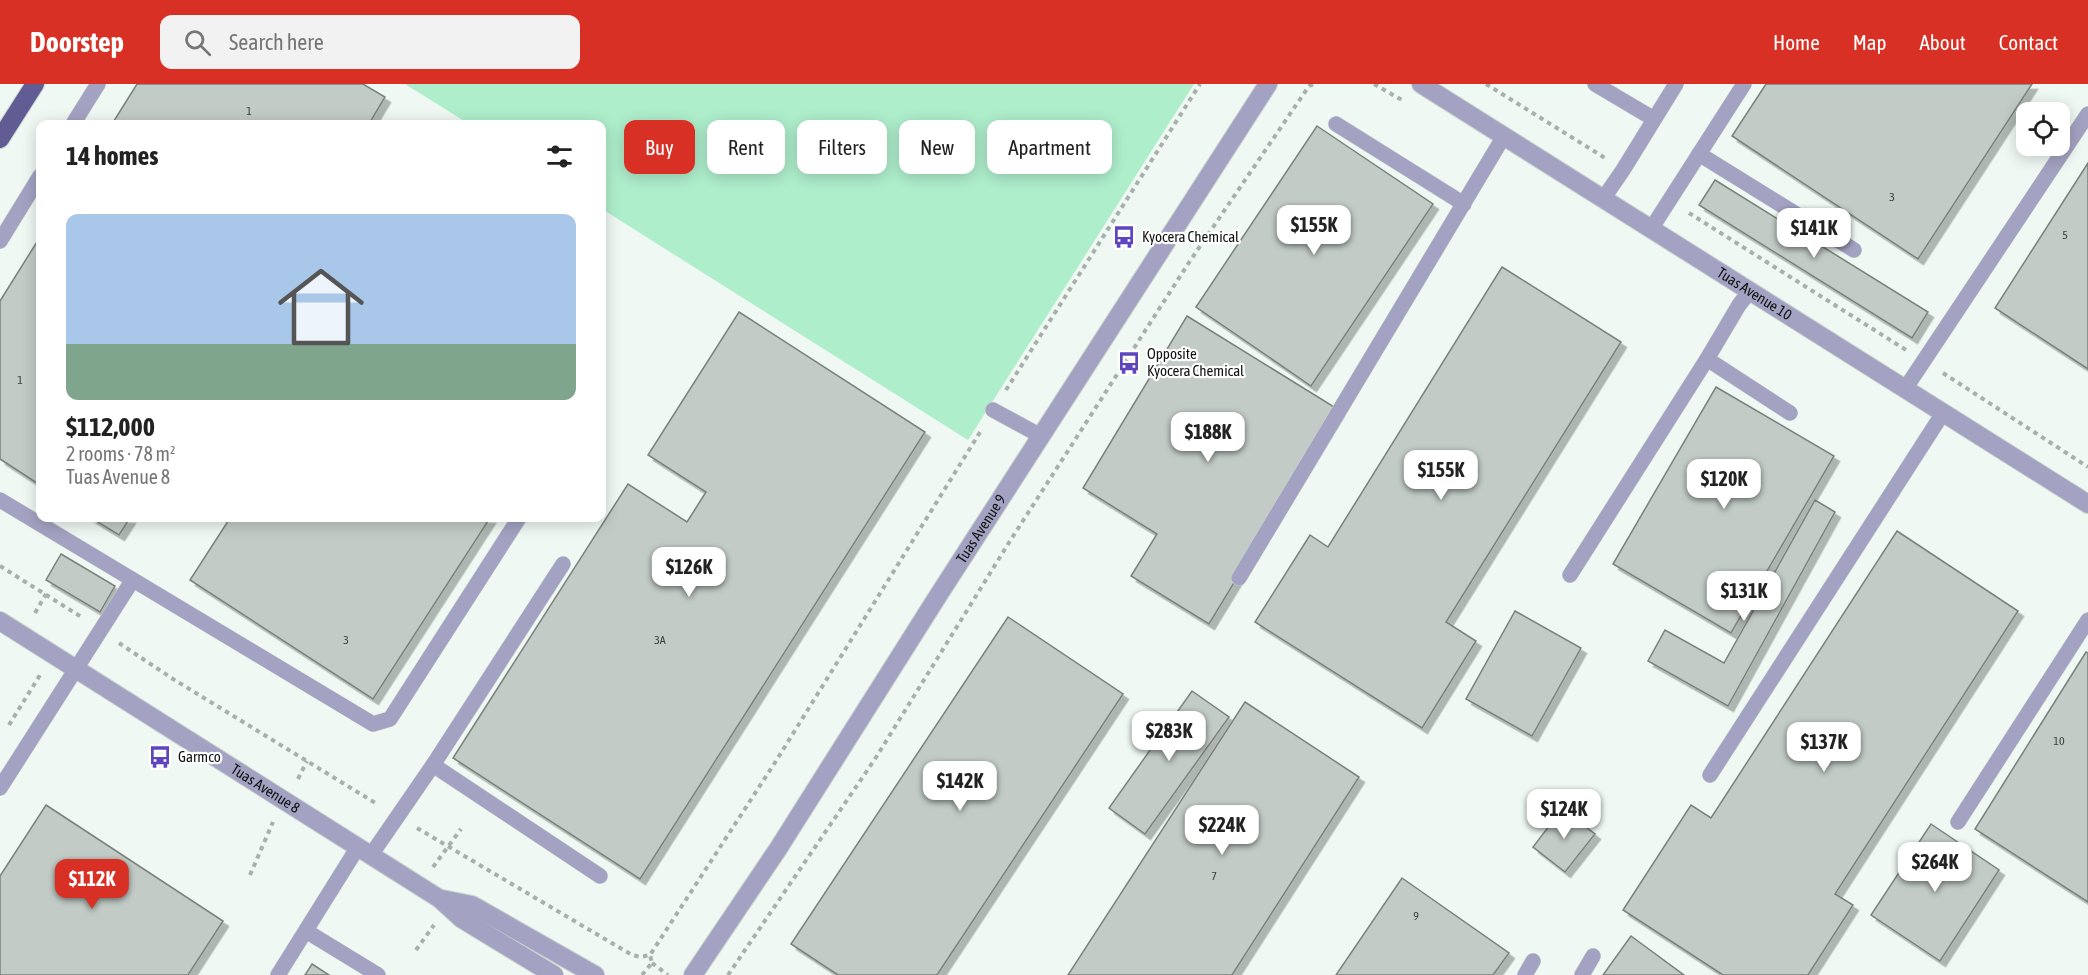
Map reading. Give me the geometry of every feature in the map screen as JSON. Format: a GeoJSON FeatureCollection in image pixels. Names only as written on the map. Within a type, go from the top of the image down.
{"type":"FeatureCollection","features":[{"type":"Feature","properties":{"kind":"main road"},"geometry":{"type":"LineString","coordinates":[[0,139],[35,84]]}},
{"type":"Feature","properties":{"kind":"street","name":"Tuas Avenue 9"},"geometry":{"type":"LineString","coordinates":[[693,975],[778,849],[1268,84]]}},
{"type":"Feature","properties":{"kind":"street","name":"Tuas Avenue 10"},"geometry":{"type":"LineString","coordinates":[[1421,84],[2088,504]]}},
{"type":"Feature","properties":{"kind":"street","name":"Tuas Avenue 8"},"geometry":{"type":"LineString","coordinates":[[0,621],[421,886],[462,919],[554,975]]}},
{"type":"Feature","properties":{"kind":"street","name":"Tuas Avenue 8"},"geometry":{"type":"LineString","coordinates":[[440,899],[472,905],[595,975]]}},
{"type":"Feature","properties":{"kind":"lane"},"geometry":{"type":"LineString","coordinates":[[76,120],[98,84]]}},
{"type":"Feature","properties":{"kind":"lane"},"geometry":{"type":"LineString","coordinates":[[1595,84],[1654,119]]}},
{"type":"Feature","properties":{"kind":"lane"},"geometry":{"type":"LineString","coordinates":[[1603,198],[1676,84]]}},
{"type":"Feature","properties":{"kind":"lane"},"geometry":{"type":"LineString","coordinates":[[1651,229],[1744,84]]}},
{"type":"Feature","properties":{"kind":"lane"},"geometry":{"type":"LineString","coordinates":[[1905,389],[2088,114]]}},
{"type":"Feature","properties":{"kind":"lane"},"geometry":{"type":"LineString","coordinates":[[1336,124],[1464,204]]}},
{"type":"Feature","properties":{"kind":"lane"},"geometry":{"type":"LineString","coordinates":[[1239,578],[1504,136]]}},
{"type":"Feature","properties":{"kind":"lane"},"geometry":{"type":"LineString","coordinates":[[1699,154],[1854,250]]}},
{"type":"Feature","properties":{"kind":"lane"},"geometry":{"type":"LineString","coordinates":[[0,241],[36,182]]}},
{"type":"Feature","properties":{"kind":"lane"},"geometry":{"type":"LineString","coordinates":[[1570,574],[1750,291]]}},
{"type":"Feature","properties":{"kind":"lane"},"geometry":{"type":"LineString","coordinates":[[1707,359],[1790,413]]}},
{"type":"Feature","properties":{"kind":"lane"},"geometry":{"type":"LineString","coordinates":[[993,411],[1041,436]]}},
{"type":"Feature","properties":{"kind":"lane"},"geometry":{"type":"LineString","coordinates":[[1710,775],[1943,413]]}},
{"type":"Feature","properties":{"kind":"lane"},"geometry":{"type":"LineString","coordinates":[[0,500],[373,724],[390,720],[516,522]]}},
{"type":"Feature","properties":{"kind":"lane"},"geometry":{"type":"LineString","coordinates":[[278,975],[306,931],[364,851],[398,817],[563,564]]}},
{"type":"Feature","properties":{"kind":"lane"},"geometry":{"type":"LineString","coordinates":[[0,788],[132,581]]}},
{"type":"Feature","properties":{"kind":"lane"},"geometry":{"type":"LineString","coordinates":[[1958,822],[2088,620]]}},
{"type":"Feature","properties":{"kind":"lane"},"geometry":{"type":"LineString","coordinates":[[434,765],[600,876]]}},
{"type":"Feature","properties":{"kind":"lane"},"geometry":{"type":"LineString","coordinates":[[306,931],[378,975]]}},
{"type":"Feature","properties":{"kind":"lane"},"geometry":{"type":"LineString","coordinates":[[1582,975],[1593,957]]}},
{"type":"Feature","properties":{"kind":"lane"},"geometry":{"type":"LineString","coordinates":[[1525,975],[1533,961]]}},
{"type":"Feature","properties":{"kind":"path"},"geometry":{"type":"LineString","coordinates":[[0,566],[65,606],[173,679],[446,847],[632,955],[641,957],[650,954],[769,771],[1200,84]]}},
{"type":"Feature","properties":{"kind":"path"},"geometry":{"type":"LineString","coordinates":[[728,975],[875,759],[1010,541],[1188,264],[1309,86],[1314,84]]}},
{"type":"Feature","properties":{"kind":"path"},"geometry":{"type":"LineString","coordinates":[[1486,84],[1623,170]]}},
{"type":"Feature","properties":{"kind":"path"},"geometry":{"type":"LineString","coordinates":[[1670,200],[2088,467]]}},
{"type":"Feature","properties":{"kind":"path"},"geometry":{"type":"LineString","coordinates":[[9,725],[52,653]]}},
{"type":"Feature","properties":{"kind":"path"},"geometry":{"type":"LineString","coordinates":[[421,886],[446,847],[461,829]]}},
{"type":"Feature","properties":{"kind":"path"},"geometry":{"type":"LineString","coordinates":[[650,954],[652,963],[669,975]]}},
{"type":"Feature","properties":{"kind":"path"},"geometry":{"type":"LineString","coordinates":[[642,975],[652,963]]}},
{"type":"Feature","properties":{"kind":"green space"},"geometry":{"type":"Polygon","coordinates":[[[405,84],[1194,84],[968,440],[606,212],[606,120],[463,120],[405,84]]]}},
{"type":"Feature","properties":{"kind":"building"},"geometry":{"type":"Polygon","coordinates":[[[137,84],[363,84],[385,97],[371,120],[114,120],[137,84]]]}},
{"type":"Feature","properties":{"kind":"building"},"geometry":{"type":"Polygon","coordinates":[[[1766,84],[2032,84],[2020,102],[2016,102],[2016,109],[1918,259],[1732,136],[1766,84]]]}},
{"type":"Feature","properties":{"kind":"building"},"geometry":{"type":"Polygon","coordinates":[[[1317,126],[1433,204],[1311,386],[1196,307],[1317,126]]]}},
{"type":"Feature","properties":{"kind":"building"},"geometry":{"type":"Polygon","coordinates":[[[2088,163],[2088,369],[1995,308],[2088,163]]]}},
{"type":"Feature","properties":{"kind":"building"},"geometry":{"type":"Polygon","coordinates":[[[1715,180],[1928,312],[1912,338],[1699,205],[1715,180]]]}},
{"type":"Feature","properties":{"kind":"building"},"geometry":{"type":"Polygon","coordinates":[[[36,243],[36,482],[0,459],[0,301],[36,243]]]}},
{"type":"Feature","properties":{"kind":"building"},"geometry":{"type":"Polygon","coordinates":[[[1502,267],[1621,342],[1446,622],[1476,641],[1422,728],[1255,622],[1310,535],[1328,547],[1502,267]]]}},
{"type":"Feature","properties":{"kind":"building"},"geometry":{"type":"Polygon","coordinates":[[[739,312],[925,432],[640,879],[453,758],[604,522],[606,522],[628,484],[687,522],[706,492],[648,455],[739,312]]]}},
{"type":"Feature","properties":{"kind":"building"},"geometry":{"type":"Polygon","coordinates":[[[1187,316],[1339,410],[1209,624],[1131,576],[1157,534],[1083,488],[1187,316]]]}},
{"type":"Feature","properties":{"kind":"building"},"geometry":{"type":"Polygon","coordinates":[[[1716,387],[1834,456],[1731,633],[1613,564],[1716,387]]]}},
{"type":"Feature","properties":{"kind":"building"},"geometry":{"type":"Polygon","coordinates":[[[1815,500],[1835,512],[1728,706],[1648,661],[1665,630],[1724,663],[1815,500]]]}},
{"type":"Feature","properties":{"kind":"building"},"geometry":{"type":"Polygon","coordinates":[[[98,522],[127,522],[119,535],[98,522]]]}},
{"type":"Feature","properties":{"kind":"building"},"geometry":{"type":"Polygon","coordinates":[[[227,522],[487,522],[373,699],[190,580],[227,522]]]}},
{"type":"Feature","properties":{"kind":"building"},"geometry":{"type":"Polygon","coordinates":[[[1897,531],[2018,611],[1835,894],[1853,905],[1808,975],[1723,975],[1623,910],[1691,805],[1711,818],[1897,531]]]}},
{"type":"Feature","properties":{"kind":"building"},"geometry":{"type":"Polygon","coordinates":[[[61,554],[115,586],[100,612],[46,580],[61,554]]]}},
{"type":"Feature","properties":{"kind":"building"},"geometry":{"type":"Polygon","coordinates":[[[1515,611],[1581,648],[1532,736],[1466,699],[1515,611]]]}},
{"type":"Feature","properties":{"kind":"building"},"geometry":{"type":"Polygon","coordinates":[[[1008,617],[1123,694],[937,975],[838,975],[791,944],[1008,617]]]}},
{"type":"Feature","properties":{"kind":"building"},"geometry":{"type":"Polygon","coordinates":[[[2086,652],[2088,653],[2088,902],[1975,829],[2086,652]]]}},
{"type":"Feature","properties":{"kind":"building"},"geometry":{"type":"Polygon","coordinates":[[[1192,691],[1229,717],[1145,834],[1109,808],[1192,691]]]}},
{"type":"Feature","properties":{"kind":"building"},"geometry":{"type":"Polygon","coordinates":[[[1245,702],[1359,777],[1232,975],[1068,975],[1245,702]]]}},
{"type":"Feature","properties":{"kind":"building"},"geometry":{"type":"Polygon","coordinates":[[[46,805],[223,921],[188,975],[0,975],[0,876],[46,805]]]}},
{"type":"Feature","properties":{"kind":"building"},"geometry":{"type":"Polygon","coordinates":[[[1562,809],[1595,834],[1565,872],[1533,847],[1562,809]]]}},
{"type":"Feature","properties":{"kind":"building"},"geometry":{"type":"Polygon","coordinates":[[[1931,824],[1999,870],[1940,961],[1871,915],[1931,824]]]}},
{"type":"Feature","properties":{"kind":"building"},"geometry":{"type":"Polygon","coordinates":[[[1402,878],[1509,953],[1493,975],[1336,975],[1402,878]]]}},
{"type":"Feature","properties":{"kind":"building"},"geometry":{"type":"Polygon","coordinates":[[[1631,936],[1684,975],[1603,975],[1631,936]]]}},
{"type":"Feature","properties":{"kind":"building"},"geometry":{"type":"Polygon","coordinates":[[[312,964],[329,975],[305,975],[312,964]]]}},
{"type":"Feature","properties":{"kind":"place","name":"Kyocera Chemical"},"geometry":{"type":"Point","coordinates":[1124,237]}},
{"type":"Feature","properties":{"kind":"place","name":"Opposite Kyocera Chemical"},"geometry":{"type":"Point","coordinates":[1129,363]}},
{"type":"Feature","properties":{"kind":"place","name":"Garmco"},"geometry":{"type":"Point","coordinates":[160,757]}}]}
